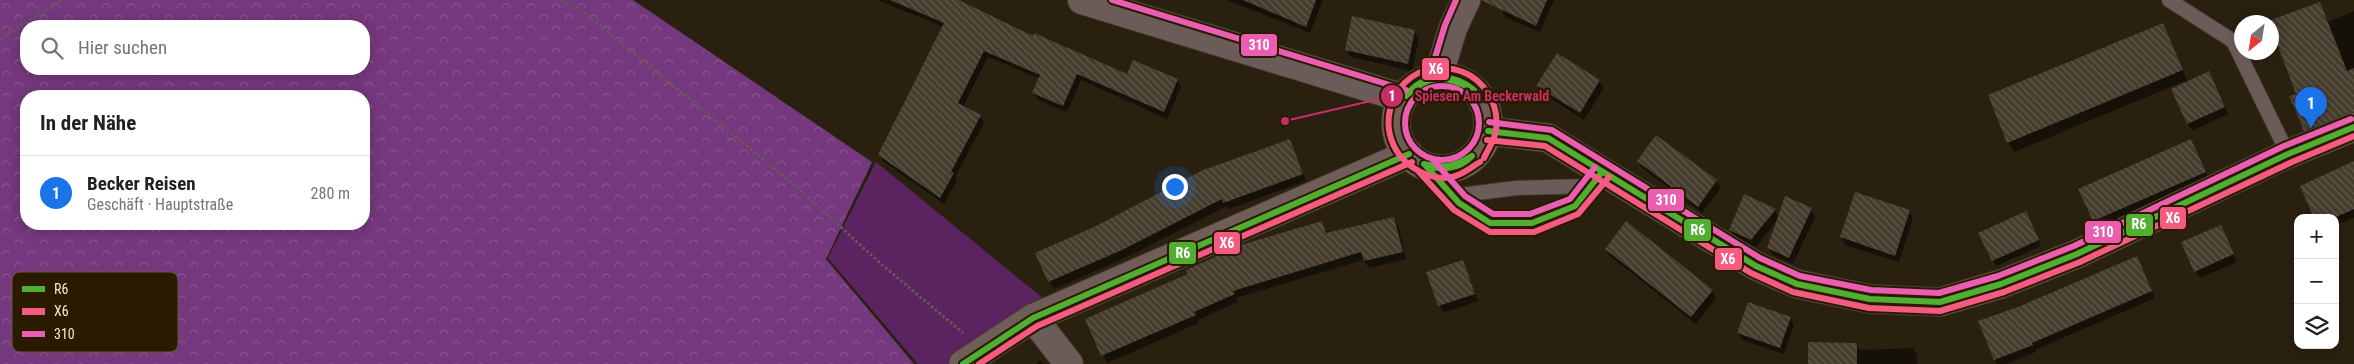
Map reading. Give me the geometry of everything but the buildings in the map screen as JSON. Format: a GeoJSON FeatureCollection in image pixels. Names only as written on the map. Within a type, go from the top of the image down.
{"type":"FeatureCollection","features":[{"type":"Feature","properties":{"kind":"street"},"geometry":{"type":"LineString","coordinates":[[1082,0],[1403,98]]}},
{"type":"Feature","properties":{"kind":"street"},"geometry":{"type":"LineString","coordinates":[[1438,77],[1453,28],[1466,0]]}},
{"type":"Feature","properties":{"kind":"street"},"geometry":{"type":"LineString","coordinates":[[1438,77],[1452,78],[1466,83],[1484,103],[1488,117],[1488,131],[1484,143],[1476,154],[1465,163],[1453,168],[1439,169],[1418,160],[1400,142],[1396,127],[1398,112],[1403,98],[1412,88],[1424,80],[1438,77]]}},
{"type":"Feature","properties":{"kind":"street"},"geometry":{"type":"LineString","coordinates":[[1488,131],[1548,138],[1597,179],[1756,266],[1797,284],[1870,299],[1940,302],[2001,284],[2077,254],[2288,154],[2354,127]]}},
{"type":"Feature","properties":{"kind":"street"},"geometry":{"type":"LineString","coordinates":[[973,357],[1033,318],[1418,160]]}},
{"type":"Feature","properties":{"kind":"street"},"geometry":{"type":"LineString","coordinates":[[1033,318],[1069,364]]}},
{"type":"Feature","properties":{"kind":"lane"},"geometry":{"type":"LineString","coordinates":[[2168,0],[2233,41],[2288,154]]}},
{"type":"Feature","properties":{"kind":"lane"},"geometry":{"type":"LineString","coordinates":[[1418,160],[1459,203],[1490,223],[1532,223],[1575,206],[1597,179]]}},
{"type":"Feature","properties":{"kind":"lane"},"geometry":{"type":"LineString","coordinates":[[1452,196],[1597,179]]}},
{"type":"Feature","properties":{"kind":"path"},"geometry":{"type":"LineString","coordinates":[[30,20],[61,0]]}},
{"type":"Feature","properties":{"kind":"path"},"geometry":{"type":"LineString","coordinates":[[562,0],[586,14],[798,188],[880,263],[973,357]]}},
{"type":"Feature","properties":{"kind":"path"},"geometry":{"type":"LineString","coordinates":[[0,39],[20,26]]}},
{"type":"Feature","properties":{"kind":"shaded area"},"geometry":{"type":"Polygon","coordinates":[[[876,162],[1050,304],[956,364],[918,364],[828,258],[876,162]]]}},
{"type":"Feature","properties":{"kind":"green space"},"geometry":{"type":"Polygon","coordinates":[[[0,0],[633,0],[872,162],[826,259],[914,364],[0,364],[0,0]]]}},
{"type":"Feature","properties":{"kind":"transit line","name":"310"},"geometry":{"type":"LineString","coordinates":[[1112,0],[1406,90]]}},
{"type":"Feature","properties":{"kind":"transit line","name":"310"},"geometry":{"type":"LineString","coordinates":[[1430,74],[1445,25],[1456,0]]}},
{"type":"Feature","properties":{"kind":"transit line","name":"X6"},"geometry":{"type":"LineString","coordinates":[[1480,162],[1461,174],[1445,178],[1425,174],[1405,162],[1394,145],[1389,126],[1390,108],[1398,91],[1411,77],[1430,69],[1452,69],[1462,72],[1480,83],[1495,109],[1496,120],[1494,137],[1484,158]]}},
{"type":"Feature","properties":{"kind":"transit line","name":"R6"},"geometry":{"type":"LineString","coordinates":[[1406,96],[1421,83],[1429,79],[1439,78],[1457,80],[1474,90]]}},
{"type":"Feature","properties":{"kind":"transit line","name":"R6"},"geometry":{"type":"LineString","coordinates":[[1406,96],[1423,83],[1439,79],[1455,81],[1474,90]]}},
{"type":"Feature","properties":{"kind":"transit line","name":"310"},"geometry":{"type":"LineString","coordinates":[[1442,86],[1463,92],[1473,102],[1479,123],[1473,144],[1463,154],[1442,160],[1421,154],[1411,144],[1405,123],[1411,102],[1421,92],[1442,86]]}},
{"type":"Feature","properties":{"kind":"transit line","name":"310"},"geometry":{"type":"LineString","coordinates":[[1489,122],[1552,130],[1760,258],[1800,276],[1871,290],[1939,293],[1998,276],[2074,246],[2284,146],[2351,119]]}},
{"type":"Feature","properties":{"kind":"transit line","name":"R6"},"geometry":{"type":"LineString","coordinates":[[1488,131],[1548,138],[1756,266],[1797,284],[1870,299],[1940,302],[2001,284],[2077,254],[2288,154],[2354,127]]}},
{"type":"Feature","properties":{"kind":"transit line","name":"X6"},"geometry":{"type":"LineString","coordinates":[[1487,140],[1545,146],[1751,273],[1793,292],[1869,308],[1940,311],[2004,292],[2080,262],[2292,162],[2354,136]]}},
{"type":"Feature","properties":{"kind":"transit line","name":"R6"},"geometry":{"type":"LineString","coordinates":[[963,364],[1033,318],[1409,154]]}},
{"type":"Feature","properties":{"kind":"transit line","name":"R6"},"geometry":{"type":"LineString","coordinates":[[1424,164],[1449,166],[1472,156]]}},
{"type":"Feature","properties":{"kind":"transit line","name":"R6"},"geometry":{"type":"LineString","coordinates":[[1424,164],[1436,168],[1449,168],[1467,161],[1472,156]]}},
{"type":"Feature","properties":{"kind":"transit line","name":"310"},"geometry":{"type":"LineString","coordinates":[[1433,160],[1465,196],[1493,214],[1530,214],[1570,199],[1595,167]]}},
{"type":"Feature","properties":{"kind":"transit line","name":"X6"},"geometry":{"type":"LineString","coordinates":[[979,364],[1037,326],[1412,162]]}},
{"type":"Feature","properties":{"kind":"transit line","name":"R6"},"geometry":{"type":"LineString","coordinates":[[1426,166],[1459,203],[1490,223],[1532,223],[1575,206],[1602,172]]}},
{"type":"Feature","properties":{"kind":"transit line","name":"X6"},"geometry":{"type":"LineString","coordinates":[[1419,172],[1454,210],[1490,232],[1534,232],[1578,214],[1609,177]]}},
{"type":"Feature","properties":{"kind":"place","name":"Spiesen Am Beckerwald"},"geometry":{"type":"Point","coordinates":[1285,121]}},
{"type":"Feature","properties":{"kind":"place","name":"Becker Reisen"},"geometry":{"type":"Point","coordinates":[2311,128]}}]}
